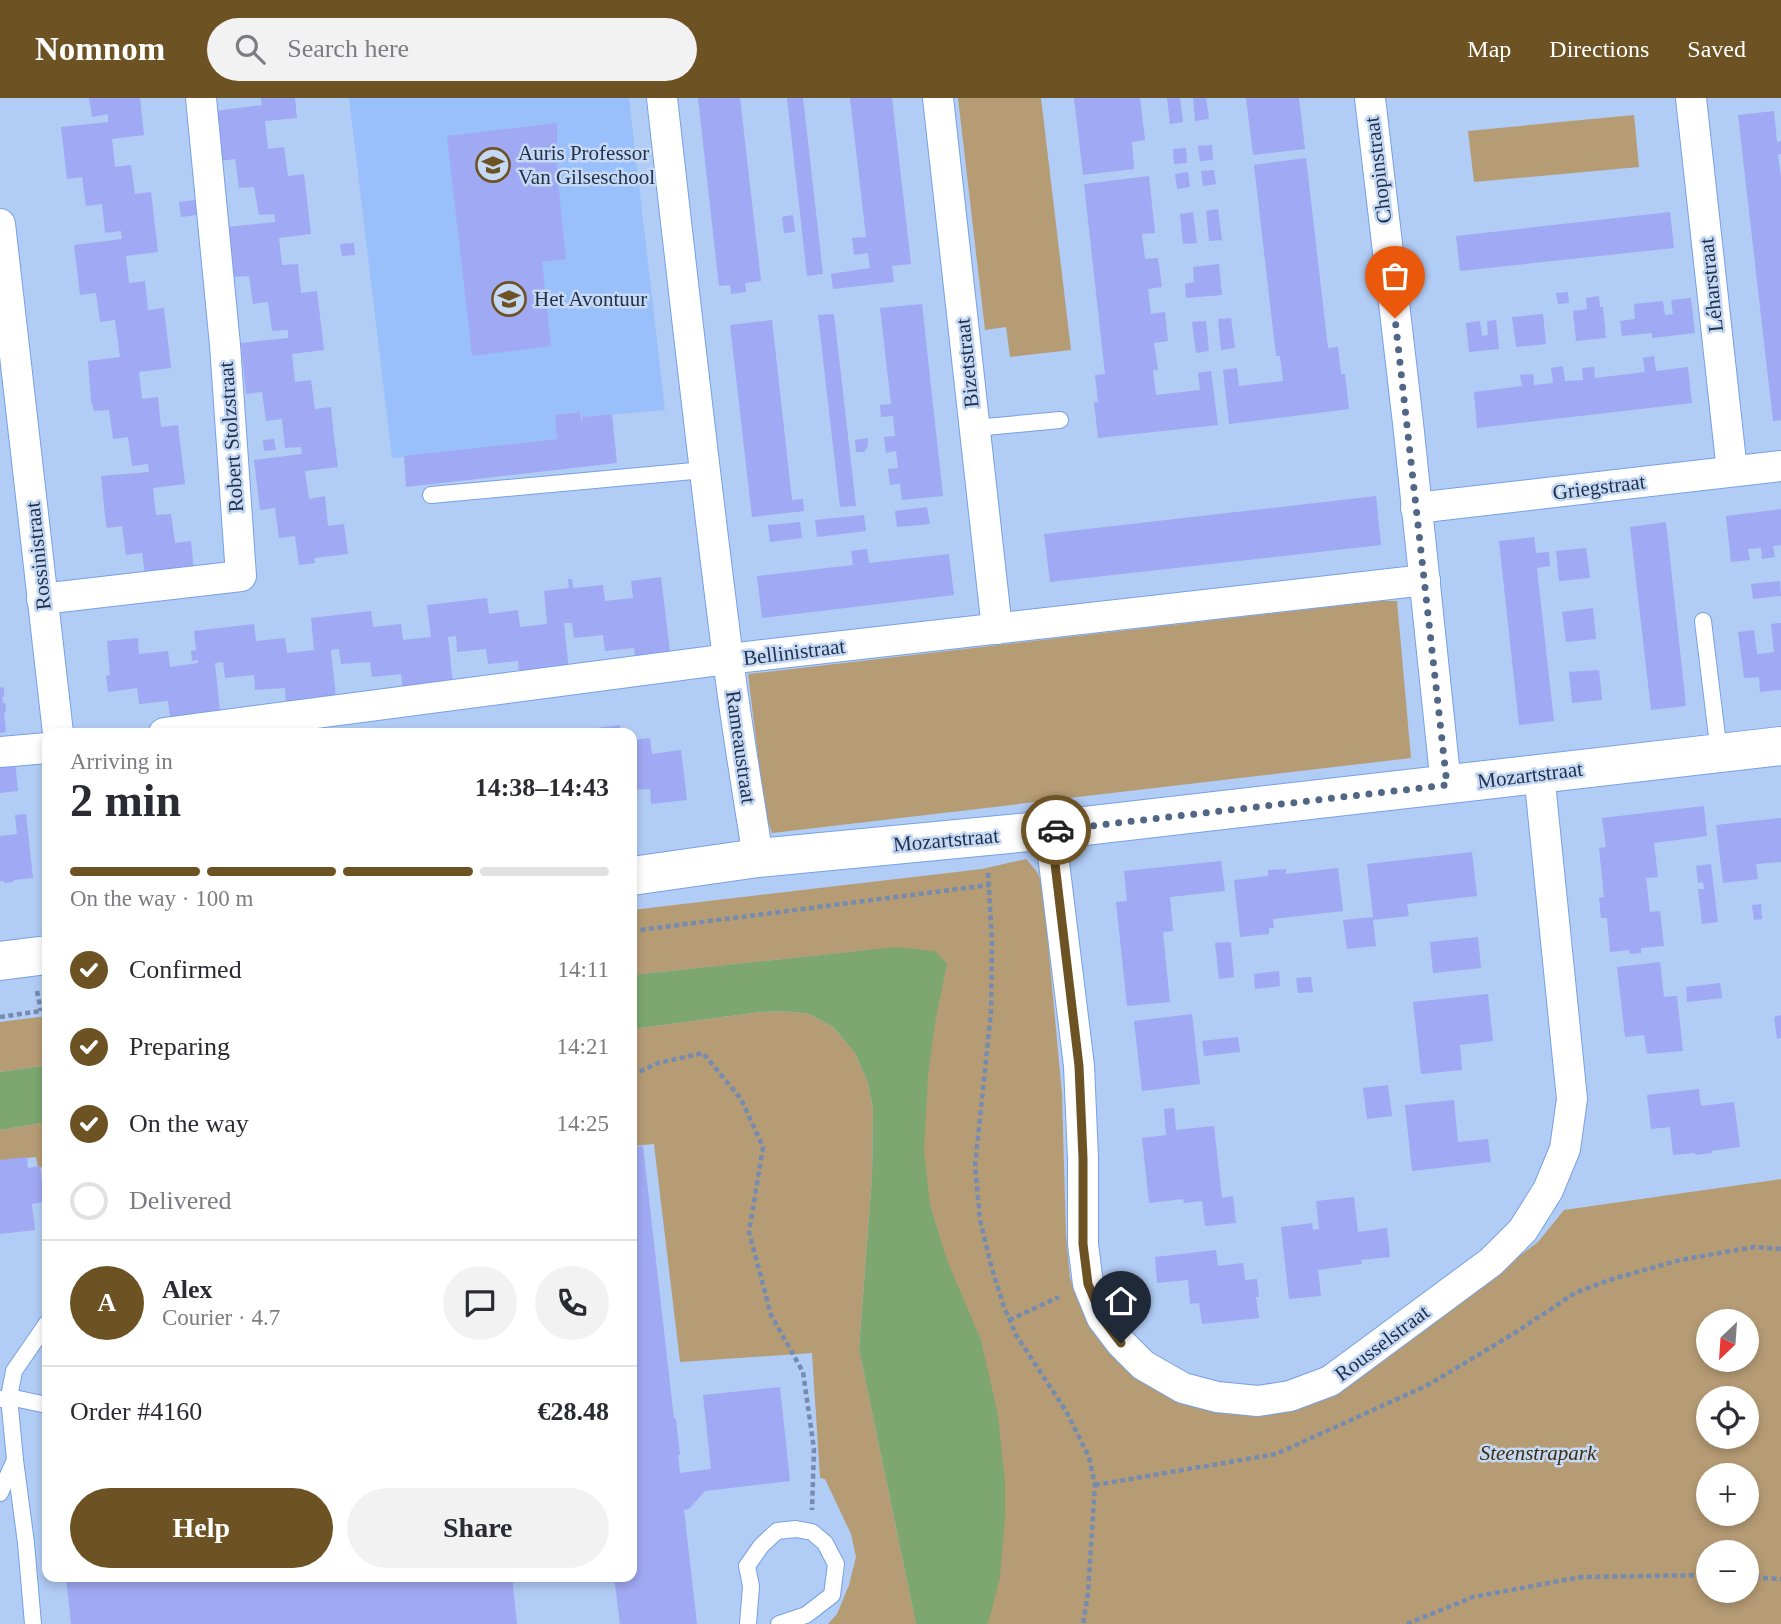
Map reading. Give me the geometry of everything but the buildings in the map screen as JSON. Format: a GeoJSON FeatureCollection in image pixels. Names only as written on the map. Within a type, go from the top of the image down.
{"type":"FeatureCollection","features":[{"type":"Feature","properties":{"kind":"main road","name":"Mozartstraat"},"geometry":{"type":"LineString","coordinates":[[637,875],[758,858],[1051,830],[1781,746]]}},
{"type":"Feature","properties":{"kind":"main road"},"geometry":{"type":"LineString","coordinates":[[0,961],[42,956]]}},
{"type":"Feature","properties":{"kind":"main road"},"geometry":{"type":"LineString","coordinates":[[0,984],[42,979]]}},
{"type":"Feature","properties":{"kind":"street","name":"Robert Stolzstraat"},"geometry":{"type":"LineString","coordinates":[[42,599],[242,576],[225,345],[201,98]]}},
{"type":"Feature","properties":{"kind":"street","name":"Rameaustraat"},"geometry":{"type":"LineString","coordinates":[[662,98],[704,470],[728,659],[758,858]]}},
{"type":"Feature","properties":{"kind":"street","name":"Bizetstraat"},"geometry":{"type":"LineString","coordinates":[[938,98],[997,629]]}},
{"type":"Feature","properties":{"kind":"street","name":"Chopinstraat"},"geometry":{"type":"LineString","coordinates":[[1370,98],[1447,785]]}},
{"type":"Feature","properties":{"kind":"street","name":"Léharstraat"},"geometry":{"type":"LineString","coordinates":[[1691,98],[1732,471]]}},
{"type":"Feature","properties":{"kind":"street","name":"Rossinistraat"},"geometry":{"type":"LineString","coordinates":[[0,224],[9,379],[42,599],[57,728]]}},
{"type":"Feature","properties":{"kind":"street","name":"Griegstraat"},"geometry":{"type":"LineString","coordinates":[[1416,508],[1781,466]]}},
{"type":"Feature","properties":{"kind":"street","name":"Bellinistraat"},"geometry":{"type":"LineString","coordinates":[[202,728],[728,659],[1425,580]]}},
{"type":"Feature","properties":{"kind":"street"},"geometry":{"type":"LineString","coordinates":[[0,752],[42,748]]}},
{"type":"Feature","properties":{"kind":"street","name":"Rousselstraat"},"geometry":{"type":"LineString","coordinates":[[1051,830],[1079,1066],[1083,1244],[1088,1284],[1102,1318],[1121,1343],[1143,1365],[1183,1388],[1217,1397],[1258,1401],[1290,1396],[1331,1381],[1491,1262],[1523,1230],[1548,1190],[1565,1149],[1572,1099],[1539,773]]}},
{"type":"Feature","properties":{"kind":"lane"},"geometry":{"type":"LineString","coordinates":[[975,428],[1060,420]]}},
{"type":"Feature","properties":{"kind":"lane"},"geometry":{"type":"LineString","coordinates":[[431,495],[704,470]]}},
{"type":"Feature","properties":{"kind":"lane"},"geometry":{"type":"LineString","coordinates":[[1703,621],[1719,753]]}},
{"type":"Feature","properties":{"kind":"lane"},"geometry":{"type":"LineString","coordinates":[[33,1624],[26,1543],[5,1398],[14,1371],[42,1330]]}},
{"type":"Feature","properties":{"kind":"lane"},"geometry":{"type":"LineString","coordinates":[[5,1398],[42,1404]]}},
{"type":"Feature","properties":{"kind":"lane"},"geometry":{"type":"LineString","coordinates":[[0,1493],[15,1460]]}},
{"type":"Feature","properties":{"kind":"lane"},"geometry":{"type":"LineString","coordinates":[[748,1624],[751,1586],[747,1566],[761,1546],[777,1531],[796,1529],[812,1532],[825,1544],[836,1563],[832,1595],[806,1615],[779,1624]]}},
{"type":"Feature","properties":{"kind":"path"},"geometry":{"type":"LineString","coordinates":[[637,930],[989,885],[992,942],[991,1012],[975,1166],[980,1220],[992,1269],[1009,1320],[1066,1411],[1089,1457],[1095,1485],[1083,1624]]}},
{"type":"Feature","properties":{"kind":"path"},"geometry":{"type":"LineString","coordinates":[[0,1017],[42,1011]]}},
{"type":"Feature","properties":{"kind":"path"},"geometry":{"type":"LineString","coordinates":[[637,1073],[658,1063],[703,1053],[741,1099],[763,1147],[749,1231],[771,1315],[803,1372],[814,1449],[812,1532]]}},
{"type":"Feature","properties":{"kind":"path"},"geometry":{"type":"LineString","coordinates":[[1095,1485],[1276,1454],[1428,1385],[1575,1293],[1609,1280],[1680,1260],[1754,1247],[1781,1249]]}},
{"type":"Feature","properties":{"kind":"path"},"geometry":{"type":"LineString","coordinates":[[1009,1320],[1088,1284]]}},
{"type":"Feature","properties":{"kind":"path"},"geometry":{"type":"LineString","coordinates":[[1407,1624],[1473,1597],[1581,1577],[1696,1574]]}},
{"type":"Feature","properties":{"kind":"path"},"geometry":{"type":"LineString","coordinates":[[1759,1578],[1781,1579]]}},
{"type":"Feature","properties":{"kind":"shaded area"},"geometry":{"type":"Polygon","coordinates":[[[349,98],[629,98],[665,410],[582,417],[580,412],[566,413],[555,416],[557,439],[392,458],[349,98]]]}},
{"type":"Feature","properties":{"kind":"shaded area"},"geometry":{"type":"Polygon","coordinates":[[[896,947],[935,951],[947,964],[928,1075],[924,1150],[930,1205],[947,1260],[981,1340],[998,1415],[1005,1482],[1005,1516],[1000,1577],[988,1624],[916,1624],[859,1349],[872,1177],[873,1110],[868,1083],[855,1053],[833,1027],[809,1014],[784,1011],[637,1028],[637,974],[896,947]]]}},
{"type":"Feature","properties":{"kind":"shaded area"},"geometry":{"type":"Polygon","coordinates":[[[42,1066],[42,1123],[0,1130],[0,1072],[42,1066]]]}},
{"type":"Feature","properties":{"kind":"green space"},"geometry":{"type":"Polygon","coordinates":[[[958,98],[1041,98],[1071,350],[1010,357],[1006,327],[985,330],[958,98]]]}},
{"type":"Feature","properties":{"kind":"green space"},"geometry":{"type":"Polygon","coordinates":[[[1634,115],[1639,167],[1474,182],[1468,131],[1634,115]]]}},
{"type":"Feature","properties":{"kind":"green space"},"geometry":{"type":"Polygon","coordinates":[[[1397,601],[1411,758],[772,833],[765,814],[748,674],[1397,601]]]}},
{"type":"Feature","properties":{"kind":"green space","name":"Steenstrapark"},"geometry":{"type":"Polygon","coordinates":[[[1026,859],[1038,873],[1043,889],[1062,1094],[1066,1236],[1070,1278],[1086,1318],[1237,1411],[1462,1299],[1538,1242],[1564,1210],[1781,1179],[1781,1624],[930,1624],[870,950],[637,974],[637,909],[982,869],[1026,859]]]}},
{"type":"Feature","properties":{"kind":"green space"},"geometry":{"type":"Polygon","coordinates":[[[761,1012],[809,1014],[833,1027],[855,1053],[868,1083],[873,1110],[872,1177],[859,1349],[916,1624],[828,1624],[837,1614],[849,1585],[856,1557],[851,1534],[825,1479],[820,1478],[812,1353],[680,1362],[654,1144],[637,1146],[637,1028],[761,1012]]]}},
{"type":"Feature","properties":{"kind":"green space"},"geometry":{"type":"Polygon","coordinates":[[[42,1017],[42,1066],[0,1072],[0,1022],[42,1017]]]}},
{"type":"Feature","properties":{"kind":"green space"},"geometry":{"type":"Polygon","coordinates":[[[42,1123],[42,1167],[38,1168],[36,1157],[0,1161],[0,1130],[42,1123]]]}},
{"type":"Feature","properties":{"kind":"way so far"},"geometry":{"type":"LineString","coordinates":[[1056,830],[1447,785],[1395,318]]}},
{"type":"Feature","properties":{"kind":"place","name":"Auris Professor Van Gilseschool"},"geometry":{"type":"Point","coordinates":[493,165]}},
{"type":"Feature","properties":{"kind":"place","name":"Het Avontuur"},"geometry":{"type":"Point","coordinates":[509,299]}},
{"type":"Feature","properties":{"kind":"route"},"geometry":{"type":"LineString","coordinates":[[1056,830],[1051,830],[1079,1066],[1085,1264],[1088,1284],[1102,1318],[1121,1343]]}}]}
